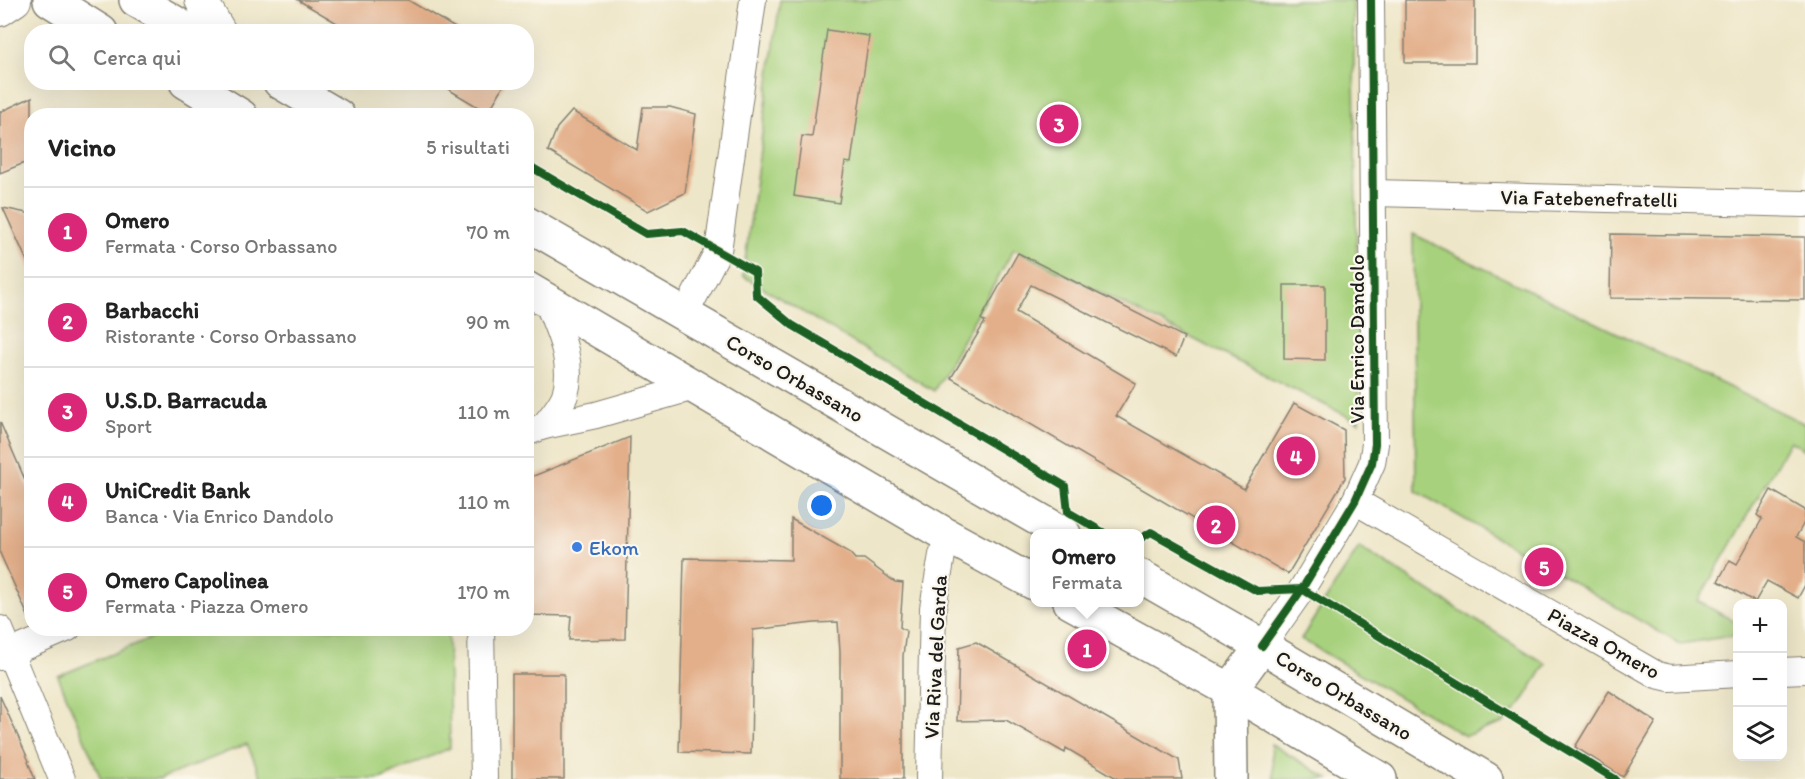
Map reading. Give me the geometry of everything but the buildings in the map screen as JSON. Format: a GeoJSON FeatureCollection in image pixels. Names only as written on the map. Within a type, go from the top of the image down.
{"type":"FeatureCollection","features":[{"type":"Feature","properties":{"kind":"main road"},"geometry":{"type":"LineString","coordinates":[[50,0],[88,24]]}},
{"type":"Feature","properties":{"kind":"main road"},"geometry":{"type":"LineString","coordinates":[[136,0],[177,24]]}},
{"type":"Feature","properties":{"kind":"main road"},"geometry":{"type":"LineString","coordinates":[[199,90],[228,108]]}},
{"type":"Feature","properties":{"kind":"main road"},"geometry":{"type":"LineString","coordinates":[[294,90],[324,108]]}},
{"type":"Feature","properties":{"kind":"main road","name":"Corso Orbassano"},"geometry":{"type":"LineString","coordinates":[[534,228],[1055,529]]}},
{"type":"Feature","properties":{"kind":"main road"},"geometry":{"type":"LineString","coordinates":[[536,293],[948,536],[1030,580]]}},
{"type":"Feature","properties":{"kind":"main road","name":"Corso Orbassano"},"geometry":{"type":"LineString","coordinates":[[1144,578],[1486,779]]}},
{"type":"Feature","properties":{"kind":"main road"},"geometry":{"type":"LineString","coordinates":[[1077,607],[1230,690],[1380,779]]}},
{"type":"Feature","properties":{"kind":"main road"},"geometry":{"type":"LineString","coordinates":[[1231,779],[1230,690],[1262,646]]}},
{"type":"Feature","properties":{"kind":"street"},"geometry":{"type":"LineString","coordinates":[[0,10],[15,0]]}},
{"type":"Feature","properties":{"kind":"street"},"geometry":{"type":"LineString","coordinates":[[201,0],[215,24]]}},
{"type":"Feature","properties":{"kind":"street"},"geometry":{"type":"LineString","coordinates":[[685,314],[718,251],[753,0]]}},
{"type":"Feature","properties":{"kind":"street","name":"Via Enrico Dandolo"},"geometry":{"type":"LineString","coordinates":[[1262,646],[1302,589],[1355,501],[1372,464],[1375,444],[1371,0]]}},
{"type":"Feature","properties":{"kind":"street","name":"Via Fatebenefratelli"},"geometry":{"type":"LineString","coordinates":[[1373,193],[1805,204]]}},
{"type":"Feature","properties":{"kind":"street"},"geometry":{"type":"LineString","coordinates":[[535,430],[564,396],[567,379],[567,357],[561,337],[536,293]]}},
{"type":"Feature","properties":{"kind":"street"},"geometry":{"type":"LineString","coordinates":[[535,430],[694,387]]}},
{"type":"Feature","properties":{"kind":"street","name":"Piazza Omero"},"geometry":{"type":"LineString","coordinates":[[1355,501],[1657,675],[1670,678],[1733,674]]}},
{"type":"Feature","properties":{"kind":"street","name":"Via Riva del Garda"},"geometry":{"type":"LineString","coordinates":[[929,779],[933,608],[942,555],[948,536]]}},
{"type":"Feature","properties":{"kind":"street"},"geometry":{"type":"LineString","coordinates":[[0,629],[5,655],[62,779]]}},
{"type":"Feature","properties":{"kind":"street"},"geometry":{"type":"LineString","coordinates":[[5,655],[49,636]]}},
{"type":"Feature","properties":{"kind":"street"},"geometry":{"type":"LineString","coordinates":[[481,636],[484,779]]}},
{"type":"Feature","properties":{"kind":"street"},"geometry":{"type":"LineString","coordinates":[[1787,671],[1805,670]]}},
{"type":"Feature","properties":{"kind":"green space"},"geometry":{"type":"Polygon","coordinates":[[[780,0],[1353,0],[1359,422],[1014,249],[934,391],[743,276],[780,0]]]}},
{"type":"Feature","properties":{"kind":"green space"},"geometry":{"type":"Polygon","coordinates":[[[1413,234],[1805,424],[1805,450],[1790,441],[1698,601],[1733,621],[1733,636],[1680,644],[1416,491],[1413,234]]]}},
{"type":"Feature","properties":{"kind":"green space"},"geometry":{"type":"Polygon","coordinates":[[[1359,547],[1546,664],[1521,704],[1503,723],[1465,736],[1301,639],[1359,547]]]}},
{"type":"Feature","properties":{"kind":"green space"},"geometry":{"type":"Polygon","coordinates":[[[156,636],[448,636],[450,748],[380,779],[262,779],[247,744],[160,779],[101,779],[58,676],[156,636]]]}},
{"type":"Feature","properties":{"kind":"green space"},"geometry":{"type":"Polygon","coordinates":[[[1271,744],[1329,779],[1274,779],[1271,744]]]}},
{"type":"Feature","properties":{"kind":"cycle path"},"geometry":{"type":"LineString","coordinates":[[1262,646],[1302,589],[1355,501],[1372,463],[1375,444],[1371,0]]}},
{"type":"Feature","properties":{"kind":"cycle path"},"geometry":{"type":"LineString","coordinates":[[534,169],[646,234],[683,231],[755,272],[756,295],[792,325],[1065,486],[1068,512],[1097,529]]}},
{"type":"Feature","properties":{"kind":"cycle path"},"geometry":{"type":"LineString","coordinates":[[1144,536],[1151,532],[1257,591],[1302,589],[1615,779]]}},
{"type":"Feature","properties":{"kind":"place","name":"U.S.D. Barracuda"},"geometry":{"type":"Point","coordinates":[1059,124]}},
{"type":"Feature","properties":{"kind":"place","name":"UniCredit Bank"},"geometry":{"type":"Point","coordinates":[1296,456]}},
{"type":"Feature","properties":{"kind":"place","name":"Barbacchi"},"geometry":{"type":"Point","coordinates":[1216,525]}},
{"type":"Feature","properties":{"kind":"place","name":"Ekom"},"geometry":{"type":"Point","coordinates":[577,547]}},
{"type":"Feature","properties":{"kind":"place","name":"Omero Capolinea"},"geometry":{"type":"Point","coordinates":[1544,567]}},
{"type":"Feature","properties":{"kind":"place","name":"Omero"},"geometry":{"type":"Point","coordinates":[1087,649]}}]}
